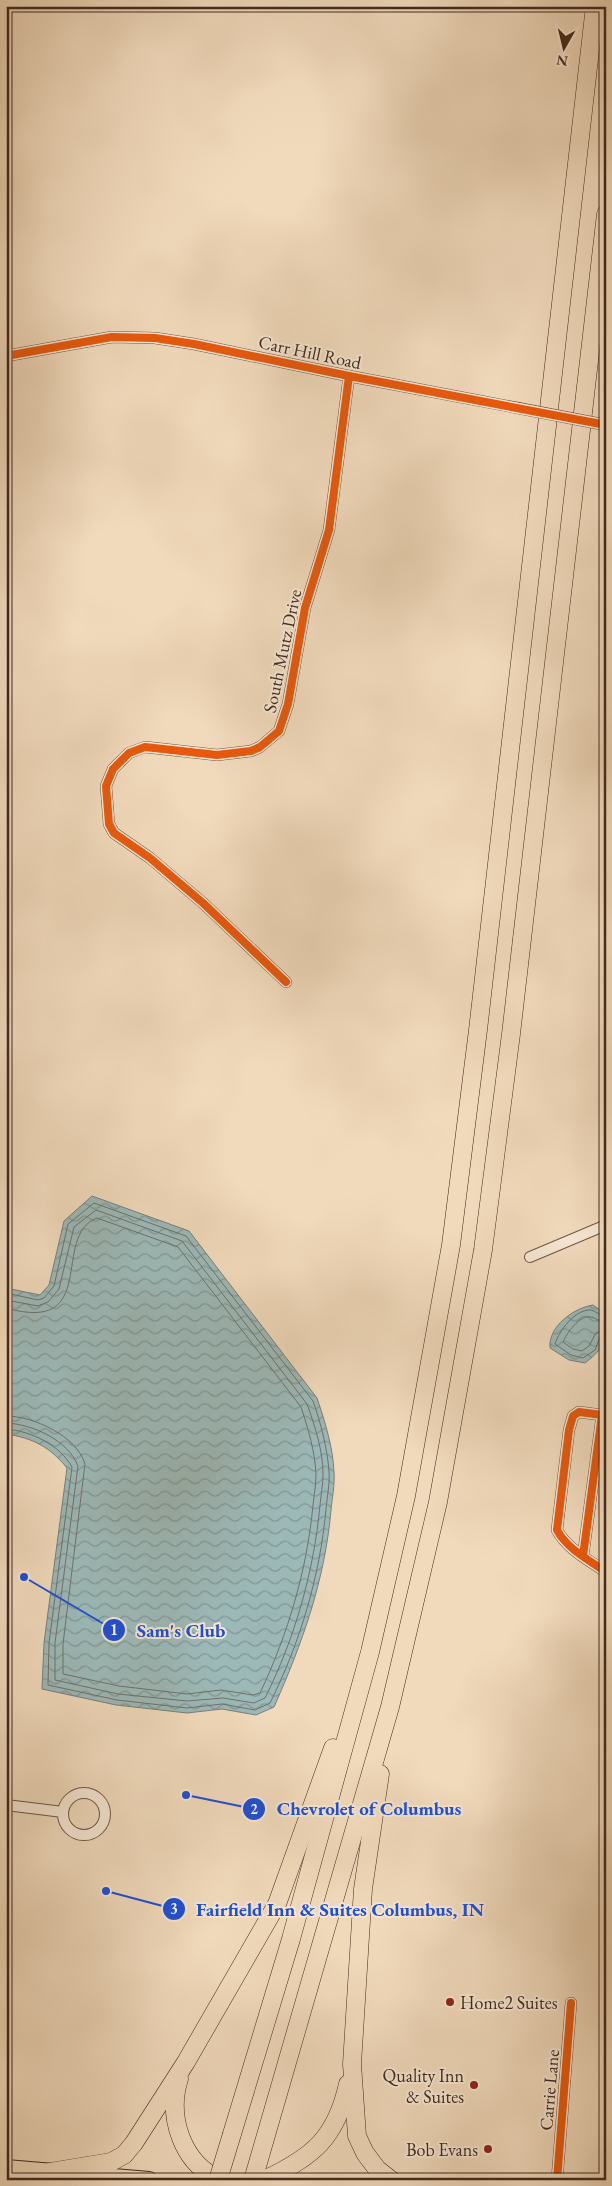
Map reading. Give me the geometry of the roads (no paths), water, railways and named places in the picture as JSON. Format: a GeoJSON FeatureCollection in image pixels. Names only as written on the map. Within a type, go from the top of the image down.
{"type":"FeatureCollection","features":[{"type":"Feature","properties":{"kind":"highway"},"geometry":{"type":"LineString","coordinates":[[186,2062],[175,2094],[176,2126],[182,2142],[195,2160],[210,2175],[219,2180],[291,1939],[370,1652],[406,1496],[451,1245],[482,1000],[595,6]]}},
{"type":"Feature","properties":{"kind":"highway"},"geometry":{"type":"LineString","coordinates":[[253,2180],[390,1707],[438,1502],[483,1250],[511,1034],[606,214]]}},
{"type":"Feature","properties":{"kind":"highway"},"geometry":{"type":"LineString","coordinates":[[50,2172],[111,2162],[124,2155],[134,2143],[186,2062],[277,1904],[359,1672],[370,1652]]}},
{"type":"Feature","properties":{"kind":"highway"},"geometry":{"type":"LineString","coordinates":[[390,1707],[363,1889],[352,2064],[357,2136],[364,2153],[377,2169],[391,2180]]}},
{"type":"Feature","properties":{"kind":"highway"},"geometry":{"type":"LineString","coordinates":[[264,2180],[313,2151],[332,2130],[343,2105],[352,2064]]}},
{"type":"Feature","properties":{"kind":"highway"},"geometry":{"type":"LineString","coordinates":[[6,2168],[149,2180]]}},
{"type":"Feature","properties":{"kind":"street","name":"Carr Hill Road"},"geometry":{"type":"LineString","coordinates":[[6,356],[112,337],[155,338],[606,425]]}},
{"type":"Feature","properties":{"kind":"street","name":"South Mutz Drive"},"geometry":{"type":"LineString","coordinates":[[286,982],[203,903],[150,858],[114,833],[109,824],[106,786],[114,769],[128,753],[145,746],[217,755],[250,751],[260,747],[279,731],[288,704],[305,608],[329,530],[349,376]]}},
{"type":"Feature","properties":{"kind":"street"},"geometry":{"type":"LineString","coordinates":[[530,1257],[606,1225]]}},
{"type":"Feature","properties":{"kind":"street"},"geometry":{"type":"LineString","coordinates":[[583,1556],[604,1416],[580,1412],[573,1416],[569,1430],[557,1530],[562,1539],[583,1556],[606,1572]]}},
{"type":"Feature","properties":{"kind":"street"},"geometry":{"type":"LineString","coordinates":[[87,1794],[99,1800],[103,1806],[104,1820],[96,1831],[90,1834],[79,1834],[70,1830],[66,1825],[63,1812],[65,1806],[74,1796],[87,1794]]}},
{"type":"Feature","properties":{"kind":"street"},"geometry":{"type":"LineString","coordinates":[[6,1805],[63,1812]]}},
{"type":"Feature","properties":{"kind":"street","name":"Carrie Lane"},"geometry":{"type":"LineString","coordinates":[[557,2180],[572,2003]]}},
{"type":"Feature","properties":{"kind":"water"},"geometry":{"type":"Polygon","coordinates":[[[92,1196],[189,1231],[317,1398],[323,1416],[332,1453],[334,1477],[324,1561],[303,1635],[274,1707],[256,1715],[222,1709],[187,1713],[116,1705],[42,1689],[44,1643],[67,1468],[54,1454],[33,1441],[6,1434],[6,1288],[40,1295],[49,1285],[64,1221],[92,1196]]]}},
{"type":"Feature","properties":{"kind":"water"},"geometry":{"type":"Polygon","coordinates":[[[593,1305],[606,1314],[606,1323],[605,1336],[601,1347],[592,1357],[585,1363],[569,1360],[550,1348],[553,1332],[564,1319],[578,1310],[593,1305]]]}},
{"type":"Feature","properties":{"kind":"place","name":"Sam's Club"},"geometry":{"type":"Point","coordinates":[24,1577]}},
{"type":"Feature","properties":{"kind":"place","name":"Chevrolet of Columbus"},"geometry":{"type":"Point","coordinates":[186,1795]}},
{"type":"Feature","properties":{"kind":"place","name":"Fairfield Inn & Suites Columbus, IN"},"geometry":{"type":"Point","coordinates":[106,1891]}},
{"type":"Feature","properties":{"kind":"place","name":"Home2 Suites"},"geometry":{"type":"Point","coordinates":[450,2002]}},
{"type":"Feature","properties":{"kind":"place","name":"Quality Inn & Suites"},"geometry":{"type":"Point","coordinates":[474,2085]}},
{"type":"Feature","properties":{"kind":"place","name":"Bob Evans"},"geometry":{"type":"Point","coordinates":[488,2149]}}]}
